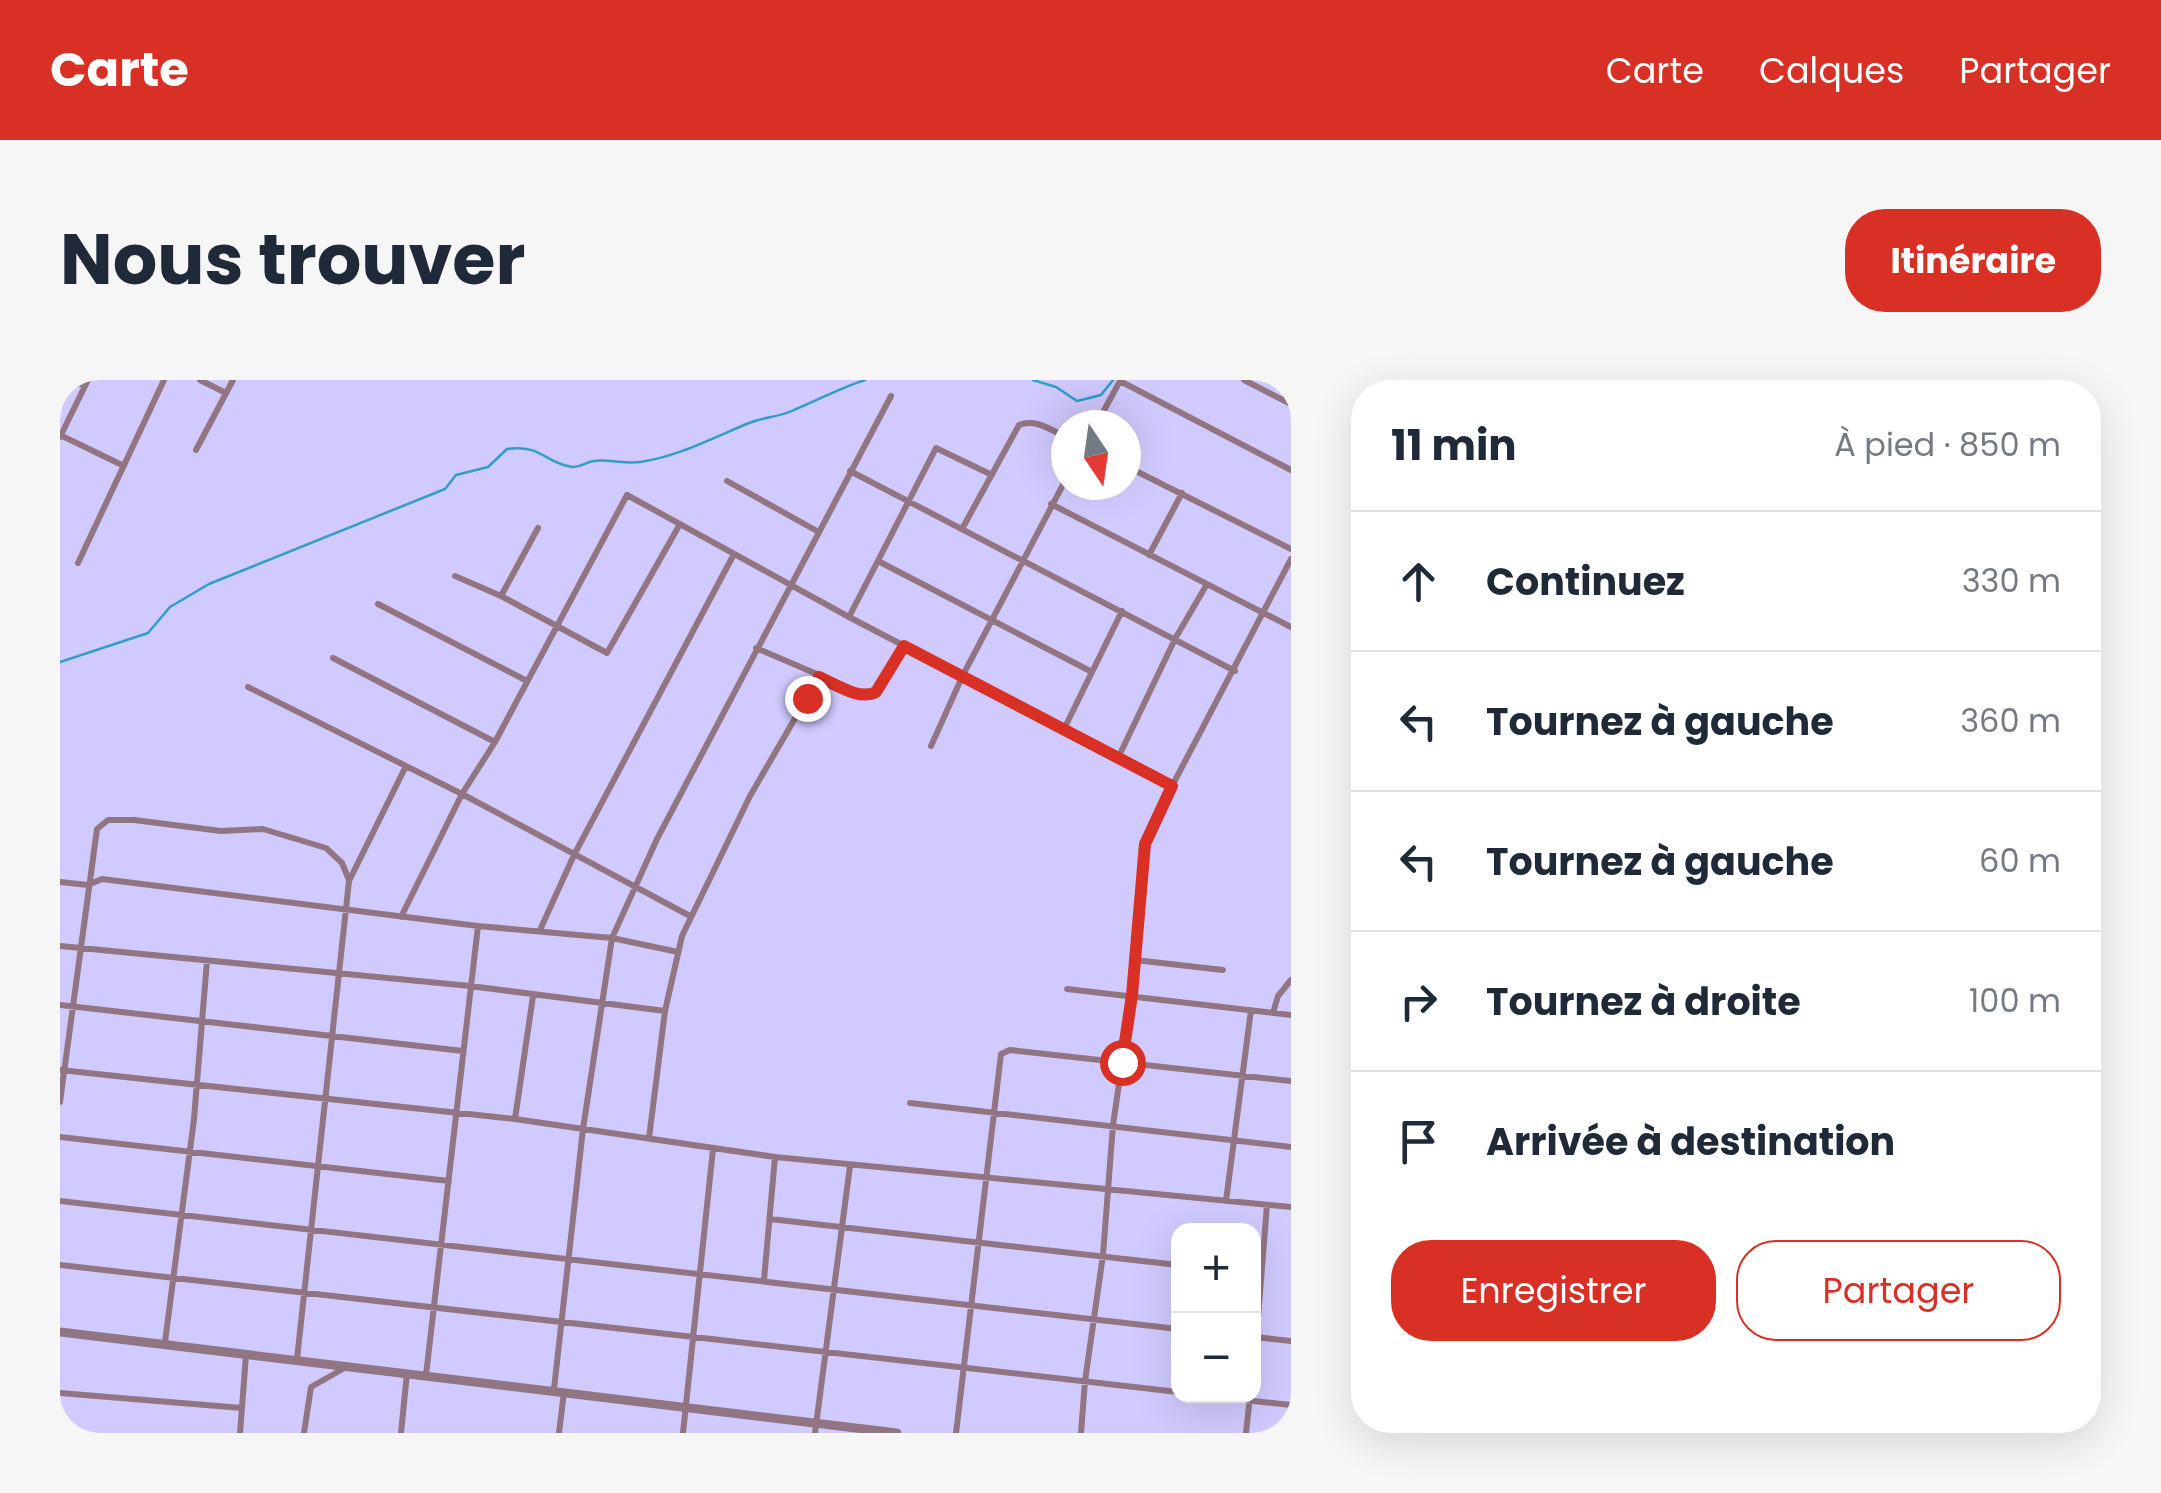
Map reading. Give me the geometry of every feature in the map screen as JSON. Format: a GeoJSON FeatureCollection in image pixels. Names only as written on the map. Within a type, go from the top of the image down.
{"type":"FeatureCollection","features":[{"type":"Feature","properties":{"kind":"street"},"geometry":{"type":"LineString","coordinates":[[73,380],[86,383],[60,436],[124,466]]}},
{"type":"Feature","properties":{"kind":"street"},"geometry":{"type":"LineString","coordinates":[[78,563],[164,380]]}},
{"type":"Feature","properties":{"kind":"street"},"geometry":{"type":"LineString","coordinates":[[200,380],[226,393]]}},
{"type":"Feature","properties":{"kind":"street"},"geometry":{"type":"LineString","coordinates":[[196,450],[233,380]]}},
{"type":"Feature","properties":{"kind":"street"},"geometry":{"type":"LineString","coordinates":[[1244,380],[1291,404]]}},
{"type":"Feature","properties":{"kind":"street"},"geometry":{"type":"LineString","coordinates":[[1104,410],[1120,381],[1291,470]]}},
{"type":"Feature","properties":{"kind":"street"},"geometry":{"type":"LineString","coordinates":[[559,1433],[561,1320],[583,1129],[612,938],[632,888],[788,584],[891,396]]}},
{"type":"Feature","properties":{"kind":"street"},"geometry":{"type":"LineString","coordinates":[[962,529],[1019,426],[1027,422],[1051,430]]}},
{"type":"Feature","properties":{"kind":"street"},"geometry":{"type":"LineString","coordinates":[[849,617],[936,448],[992,476]]}},
{"type":"Feature","properties":{"kind":"street"},"geometry":{"type":"LineString","coordinates":[[849,471],[1235,671]]}},
{"type":"Feature","properties":{"kind":"street"},"geometry":{"type":"LineString","coordinates":[[1141,473],[1291,549]]}},
{"type":"Feature","properties":{"kind":"street"},"geometry":{"type":"LineString","coordinates":[[727,481],[817,531]]}},
{"type":"Feature","properties":{"kind":"street"},"geometry":{"type":"LineString","coordinates":[[1149,555],[1182,493]]}},
{"type":"Feature","properties":{"kind":"street"},"geometry":{"type":"LineString","coordinates":[[401,917],[462,794],[496,742],[627,495],[849,617],[1172,786]]}},
{"type":"Feature","properties":{"kind":"street"},"geometry":{"type":"LineString","coordinates":[[932,746],[963,676],[1054,500]]}},
{"type":"Feature","properties":{"kind":"street"},"geometry":{"type":"LineString","coordinates":[[1052,504],[1291,627]]}},
{"type":"Feature","properties":{"kind":"street"},"geometry":{"type":"LineString","coordinates":[[454,576],[501,596],[607,653],[680,524]]}},
{"type":"Feature","properties":{"kind":"street"},"geometry":{"type":"LineString","coordinates":[[501,596],[538,528]]}},
{"type":"Feature","properties":{"kind":"street"},"geometry":{"type":"LineString","coordinates":[[540,930],[574,855],[734,554]]}},
{"type":"Feature","properties":{"kind":"street"},"geometry":{"type":"LineString","coordinates":[[1081,1433],[1084,1381],[1103,1256],[1113,1125],[1132,995],[1145,844],[1291,558]]}},
{"type":"Feature","properties":{"kind":"street"},"geometry":{"type":"LineString","coordinates":[[878,561],[1092,672]]}},
{"type":"Feature","properties":{"kind":"street"},"geometry":{"type":"LineString","coordinates":[[1118,758],[1206,584]]}},
{"type":"Feature","properties":{"kind":"street"},"geometry":{"type":"LineString","coordinates":[[378,604],[527,682]]}},
{"type":"Feature","properties":{"kind":"street"},"geometry":{"type":"LineString","coordinates":[[1064,729],[1122,611]]}},
{"type":"Feature","properties":{"kind":"street"},"geometry":{"type":"LineString","coordinates":[[756,648],[868,696],[876,692],[904,646]]}},
{"type":"Feature","properties":{"kind":"street"},"geometry":{"type":"LineString","coordinates":[[334,658],[496,742]]}},
{"type":"Feature","properties":{"kind":"street"},"geometry":{"type":"LineString","coordinates":[[648,1138],[665,1011],[690,916],[750,796],[819,677]]}},
{"type":"Feature","properties":{"kind":"street"},"geometry":{"type":"LineString","coordinates":[[248,687],[462,794],[690,916]]}},
{"type":"Feature","properties":{"kind":"street"},"geometry":{"type":"LineString","coordinates":[[297,1359],[350,881],[406,766]]}},
{"type":"Feature","properties":{"kind":"street"},"geometry":{"type":"LineString","coordinates":[[60,1102],[97,829],[108,820],[222,831],[263,830],[326,848],[342,863],[350,881]]}},
{"type":"Feature","properties":{"kind":"street"},"geometry":{"type":"LineString","coordinates":[[60,882],[88,885],[102,880],[478,926],[612,938],[678,952]]}},
{"type":"Feature","properties":{"kind":"street"},"geometry":{"type":"LineString","coordinates":[[426,1375],[478,926]]}},
{"type":"Feature","properties":{"kind":"street"},"geometry":{"type":"LineString","coordinates":[[60,946],[470,986],[665,1011]]}},
{"type":"Feature","properties":{"kind":"street"},"geometry":{"type":"LineString","coordinates":[[1135,960],[1222,970]]}},
{"type":"Feature","properties":{"kind":"street"},"geometry":{"type":"LineString","coordinates":[[164,1342],[190,1150],[207,961]]}},
{"type":"Feature","properties":{"kind":"street"},"geometry":{"type":"LineString","coordinates":[[1273,1013],[1278,996],[1291,980]]}},
{"type":"Feature","properties":{"kind":"street"},"geometry":{"type":"LineString","coordinates":[[1067,989],[1291,1015]]}},
{"type":"Feature","properties":{"kind":"street"},"geometry":{"type":"LineString","coordinates":[[515,1119],[533,996]]}},
{"type":"Feature","properties":{"kind":"street"},"geometry":{"type":"LineString","coordinates":[[60,1005],[463,1051]]}},
{"type":"Feature","properties":{"kind":"street"},"geometry":{"type":"LineString","coordinates":[[1226,1201],[1251,1010]]}},
{"type":"Feature","properties":{"kind":"street"},"geometry":{"type":"LineString","coordinates":[[956,1433],[1001,1054],[1122,1062],[1291,1081]]}},
{"type":"Feature","properties":{"kind":"street"},"geometry":{"type":"LineString","coordinates":[[62,1070],[515,1119],[850,1166],[1291,1208]]}},
{"type":"Feature","properties":{"kind":"street"},"geometry":{"type":"LineString","coordinates":[[910,1104],[1291,1147]]}},
{"type":"Feature","properties":{"kind":"street"},"geometry":{"type":"LineString","coordinates":[[60,1138],[449,1181]]}},
{"type":"Feature","properties":{"kind":"street"},"geometry":{"type":"LineString","coordinates":[[683,1433],[713,1149]]}},
{"type":"Feature","properties":{"kind":"street"},"geometry":{"type":"LineString","coordinates":[[764,1280],[776,1157]]}},
{"type":"Feature","properties":{"kind":"street"},"geometry":{"type":"LineString","coordinates":[[816,1428],[850,1166]]}},
{"type":"Feature","properties":{"kind":"street"},"geometry":{"type":"LineString","coordinates":[[60,1201],[1171,1328]]}},
{"type":"Feature","properties":{"kind":"street"},"geometry":{"type":"LineString","coordinates":[[1261,1247],[1267,1205]]}},
{"type":"Feature","properties":{"kind":"street"},"geometry":{"type":"LineString","coordinates":[[770,1219],[1171,1264]]}},
{"type":"Feature","properties":{"kind":"street"},"geometry":{"type":"LineString","coordinates":[[60,1264],[1171,1391]]}},
{"type":"Feature","properties":{"kind":"street"},"geometry":{"type":"LineString","coordinates":[[60,1332],[560,1390],[816,1428],[896,1433]]}},
{"type":"Feature","properties":{"kind":"street"},"geometry":{"type":"LineString","coordinates":[[1261,1338],[1291,1341]]}},
{"type":"Feature","properties":{"kind":"street"},"geometry":{"type":"LineString","coordinates":[[240,1433],[246,1354]]}},
{"type":"Feature","properties":{"kind":"street"},"geometry":{"type":"LineString","coordinates":[[304,1433],[312,1387],[350,1366]]}},
{"type":"Feature","properties":{"kind":"street"},"geometry":{"type":"LineString","coordinates":[[401,1433],[407,1374]]}},
{"type":"Feature","properties":{"kind":"street"},"geometry":{"type":"LineString","coordinates":[[60,1393],[242,1408]]}},
{"type":"Feature","properties":{"kind":"street"},"geometry":{"type":"LineString","coordinates":[[1261,1400],[1291,1405]]}},
{"type":"Feature","properties":{"kind":"street"},"geometry":{"type":"LineString","coordinates":[[1246,1433],[1249,1403]]}},
{"type":"Feature","properties":{"kind":"waterway"},"geometry":{"type":"LineString","coordinates":[[60,662],[148,633],[170,607],[209,584],[445,489],[456,475],[488,467],[507,449],[536,451],[572,467],[594,461],[654,459],[789,412],[865,380]]}},
{"type":"Feature","properties":{"kind":"waterway"},"geometry":{"type":"LineString","coordinates":[[1033,380],[1056,387],[1077,401],[1101,395],[1113,380]]}},
{"type":"Feature","properties":{"kind":"route"},"geometry":{"type":"LineString","coordinates":[[807,698],[819,677],[860,695],[876,692],[904,646],[1172,786],[1145,844],[1122,1062]]}}]}
